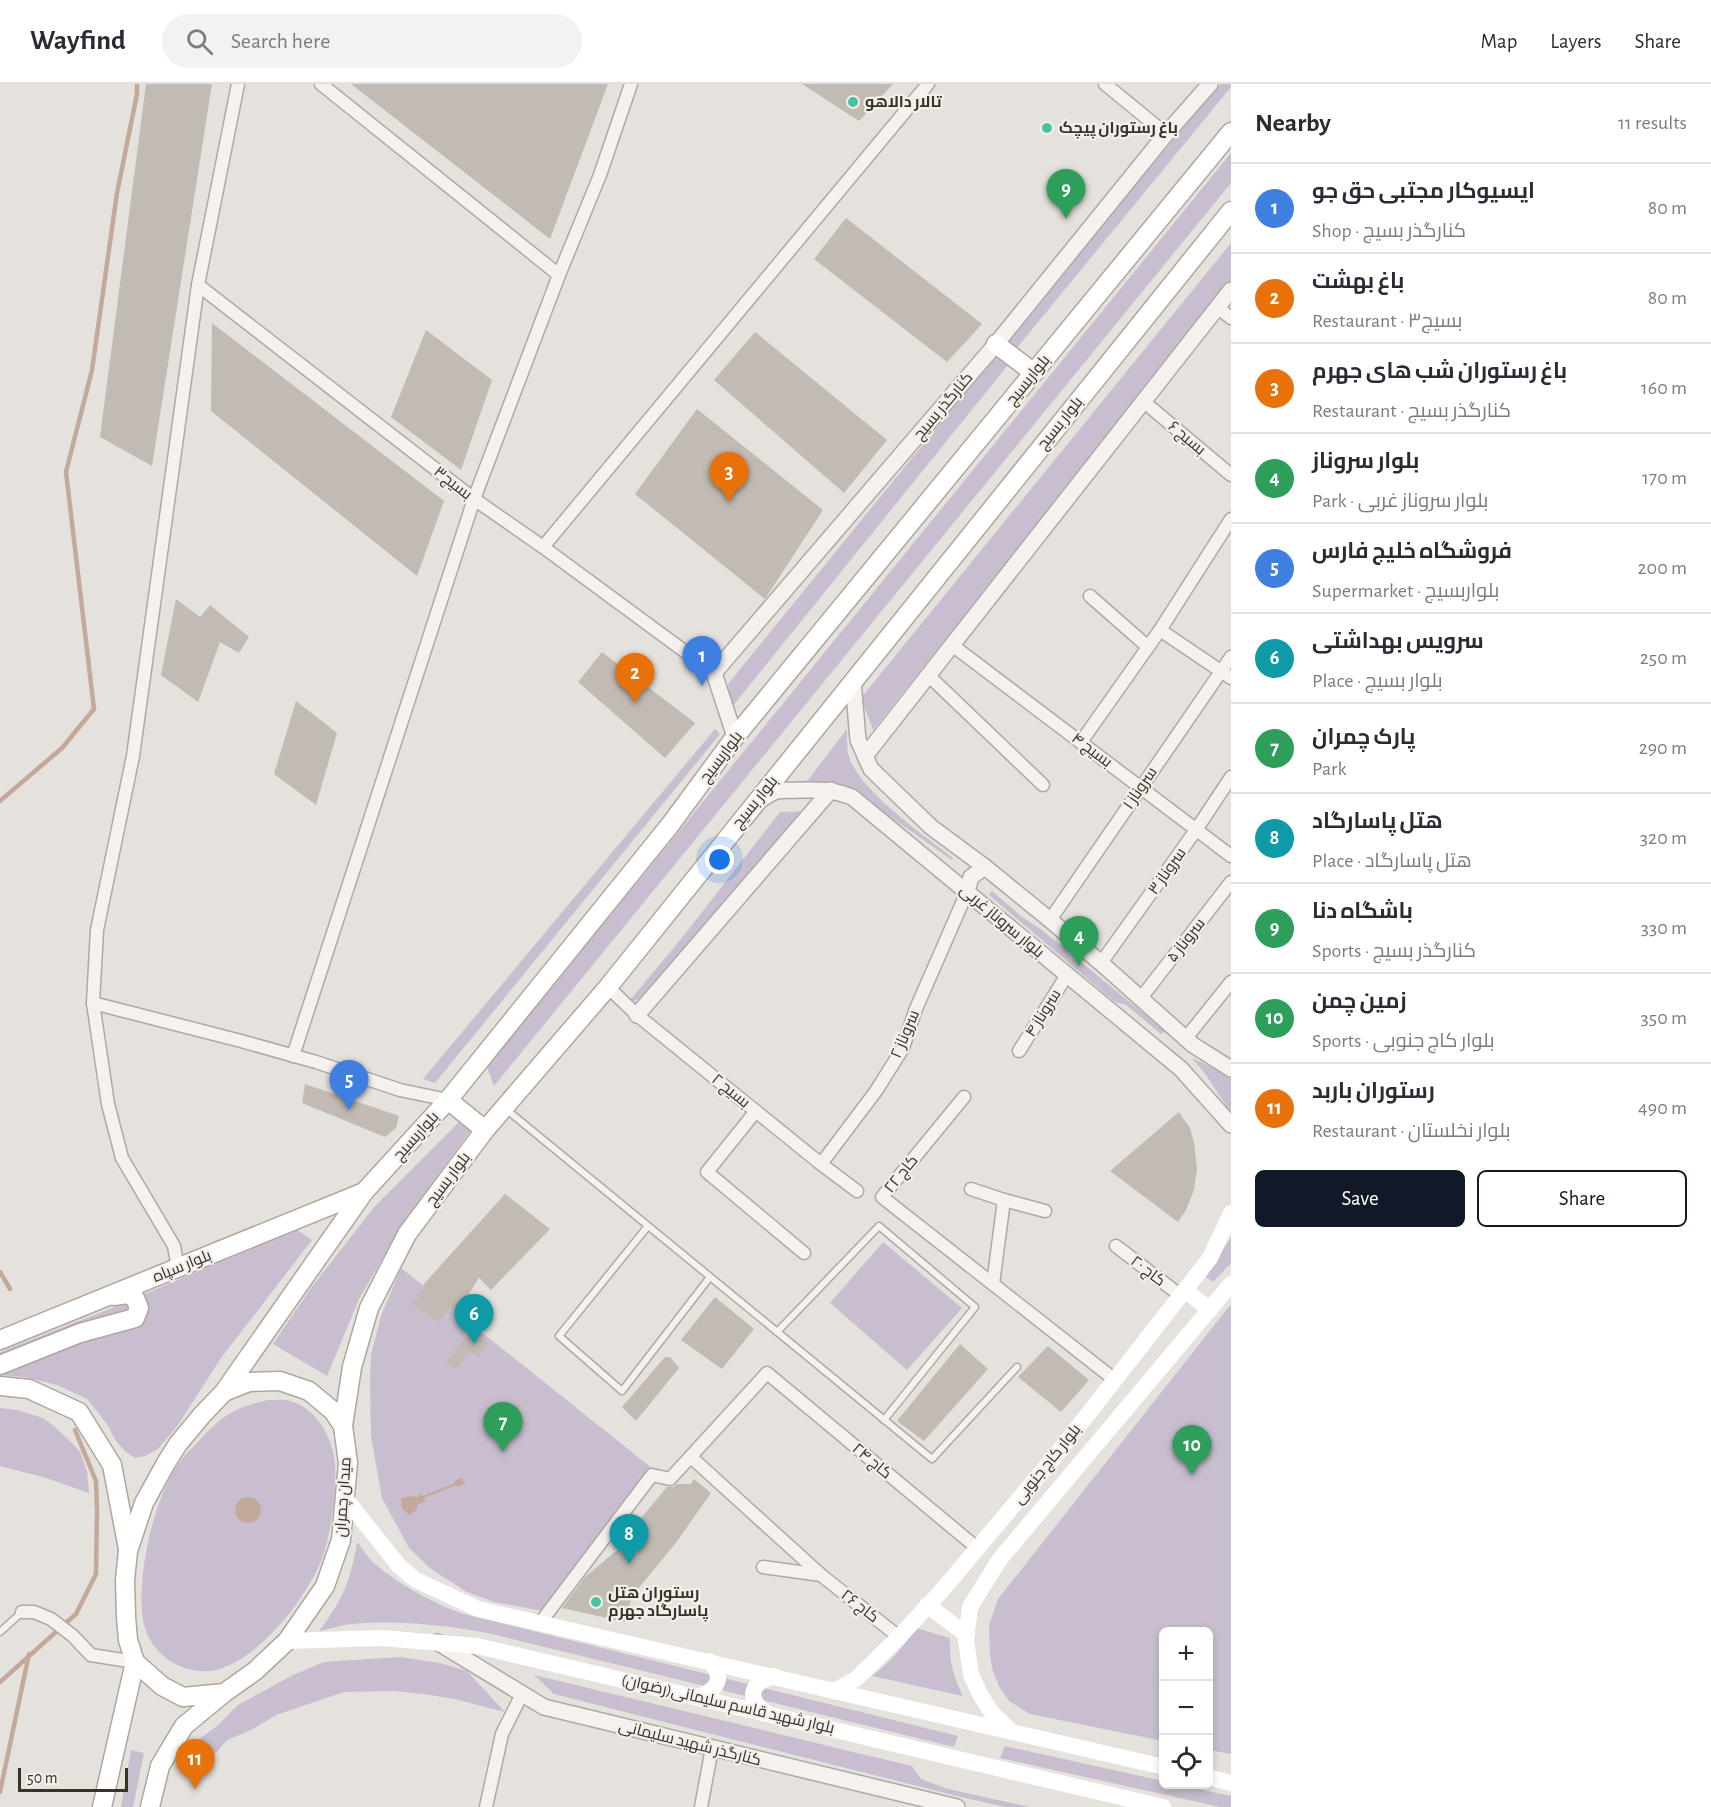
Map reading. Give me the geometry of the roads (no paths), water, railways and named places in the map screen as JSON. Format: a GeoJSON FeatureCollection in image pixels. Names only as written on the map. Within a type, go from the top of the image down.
{"type":"FeatureCollection","features":[{"type":"Feature","properties":{"kind":"main road","name":"بلواربسیج"},"geometry":{"type":"LineString","coordinates":[[224,1392],[364,1192],[448,1100],[670,825],[735,737],[1231,132]]}},
{"type":"Feature","properties":{"kind":"main road","name":"بلوار بسیج"},"geometry":{"type":"LineString","coordinates":[[344,1426],[352,1367],[369,1308],[407,1234],[485,1130],[608,987],[1231,211]]}},
{"type":"Feature","properties":{"kind":"main road"},"geometry":{"type":"LineString","coordinates":[[996,344],[1034,373]]}},
{"type":"Feature","properties":{"kind":"main road"},"geometry":{"type":"LineString","coordinates":[[448,1100],[485,1130]]}},
{"type":"Feature","properties":{"kind":"main road","name":"بلوار سپاه"},"geometry":{"type":"LineString","coordinates":[[0,1340],[364,1192]]}},
{"type":"Feature","properties":{"kind":"main road","name":"بلوار کاج جنوبی"},"geometry":{"type":"LineString","coordinates":[[834,1691],[856,1679],[899,1636],[1056,1455],[1210,1258],[1231,1213]]}},
{"type":"Feature","properties":{"kind":"main road","name":"بلوار کاج جنوبی"},"geometry":{"type":"LineString","coordinates":[[1012,1732],[991,1712],[971,1675],[967,1635],[970,1607],[1000,1559],[1231,1284]]}},
{"type":"Feature","properties":{"kind":"main road"},"geometry":{"type":"LineString","coordinates":[[1183,1293],[1210,1310]]}},
{"type":"Feature","properties":{"kind":"main road"},"geometry":{"type":"LineString","coordinates":[[0,1365],[80,1333],[129,1320],[138,1314],[139,1306],[133,1296],[127,1294],[106,1297]]}},
{"type":"Feature","properties":{"kind":"main road"},"geometry":{"type":"LineString","coordinates":[[102,1807],[135,1662],[128,1640],[126,1617],[125,1580],[128,1551],[144,1503],[178,1444],[224,1392],[249,1382],[280,1381],[309,1391],[333,1411],[344,1426]]}},
{"type":"Feature","properties":{"kind":"main road"},"geometry":{"type":"LineString","coordinates":[[0,1386],[29,1389],[78,1412],[112,1464],[128,1551]]}},
{"type":"Feature","properties":{"kind":"main road","name":"میدان چمران"},"geometry":{"type":"LineString","coordinates":[[135,1662],[162,1686],[183,1697],[224,1693],[255,1671],[287,1641],[325,1586],[341,1540],[348,1463],[344,1426]]}},
{"type":"Feature","properties":{"kind":"main road"},"geometry":{"type":"LineString","coordinates":[[345,1498],[399,1566],[416,1580],[478,1609],[1159,1766]]}},
{"type":"Feature","properties":{"kind":"main road"},"geometry":{"type":"LineString","coordinates":[[927,1605],[967,1635]]}},
{"type":"Feature","properties":{"kind":"main road","name":"بلوار شهید قاسم سلیمانی(رضوان)"},"geometry":{"type":"LineString","coordinates":[[287,1641],[382,1638],[477,1646],[1163,1807]]}},
{"type":"Feature","properties":{"kind":"main road"},"geometry":{"type":"LineString","coordinates":[[697,1697],[710,1693],[716,1686],[716,1668],[709,1661]]}},
{"type":"Feature","properties":{"kind":"main road"},"geometry":{"type":"LineString","coordinates":[[765,1712],[757,1706],[754,1693],[756,1684],[762,1679],[774,1676]]}},
{"type":"Feature","properties":{"kind":"main road"},"geometry":{"type":"LineString","coordinates":[[150,1807],[160,1766],[184,1726],[224,1693]]}},
{"type":"Feature","properties":{"kind":"main road"},"geometry":{"type":"LineString","coordinates":[[1213,1779],[1231,1783]]}},
{"type":"Feature","properties":{"kind":"street"},"geometry":{"type":"LineString","coordinates":[[178,1268],[174,1246],[122,1158],[108,1104],[93,1003],[97,930],[133,756],[198,285],[238,84]]}},
{"type":"Feature","properties":{"kind":"street"},"geometry":{"type":"LineString","coordinates":[[321,84],[559,275]]}},
{"type":"Feature","properties":{"kind":"street"},"geometry":{"type":"LineString","coordinates":[[293,1056],[474,499],[559,275],[600,176],[631,84]]}},
{"type":"Feature","properties":{"kind":"street"},"geometry":{"type":"LineString","coordinates":[[543,547],[928,84]]}},
{"type":"Feature","properties":{"kind":"street"},"geometry":{"type":"LineString","coordinates":[[1105,84],[1166,134]]}},
{"type":"Feature","properties":{"kind":"street","name":"کنارگذر بسیج"},"geometry":{"type":"LineString","coordinates":[[714,673],[996,344],[1166,134],[1210,84]]}},
{"type":"Feature","properties":{"kind":"street","name":"بسیج۳"},"geometry":{"type":"LineString","coordinates":[[198,285],[474,499],[714,673]]}},
{"type":"Feature","properties":{"kind":"street"},"geometry":{"type":"LineString","coordinates":[[865,756],[1231,290]]}},
{"type":"Feature","properties":{"kind":"street"},"geometry":{"type":"LineString","coordinates":[[1217,307],[1231,318]]}},
{"type":"Feature","properties":{"kind":"street","name":"بسیج ۶"},"geometry":{"type":"LineString","coordinates":[[1143,401],[1231,475]]}},
{"type":"Feature","properties":{"kind":"street"},"geometry":{"type":"LineString","coordinates":[[1081,742],[1160,630],[1231,519]]}},
{"type":"Feature","properties":{"kind":"street"},"geometry":{"type":"LineString","coordinates":[[1090,596],[1148,647]]}},
{"type":"Feature","properties":{"kind":"street"},"geometry":{"type":"LineString","coordinates":[[1160,630],[1226,675]]}},
{"type":"Feature","properties":{"kind":"street","name":"بسیج ۴"},"geometry":{"type":"LineString","coordinates":[[952,645],[1231,856]]}},
{"type":"Feature","properties":{"kind":"street","name":"سروناز ۱"},"geometry":{"type":"LineString","coordinates":[[1050,920],[1140,787],[1226,675],[1231,657]]}},
{"type":"Feature","properties":{"kind":"street"},"geometry":{"type":"LineString","coordinates":[[714,673],[735,737]]}},
{"type":"Feature","properties":{"kind":"street"},"geometry":{"type":"LineString","coordinates":[[928,675],[1043,785]]}},
{"type":"Feature","properties":{"kind":"street","name":"بلوار سروناز غربی"},"geometry":{"type":"LineString","coordinates":[[853,680],[858,740],[871,769],[930,827],[985,867],[1050,920],[1186,1038],[1231,1069]]}},
{"type":"Feature","properties":{"kind":"street","name":"سروناز ۳"},"geometry":{"type":"LineString","coordinates":[[1101,963],[1231,777]]}},
{"type":"Feature","properties":{"kind":"street","name":"بلوار سروناز غربی"},"geometry":{"type":"LineString","coordinates":[[747,812],[771,792],[785,789],[831,790],[852,797],[1181,1069],[1231,1125]]}},
{"type":"Feature","properties":{"kind":"street"},"geometry":{"type":"LineString","coordinates":[[637,1015],[831,790]]}},
{"type":"Feature","properties":{"kind":"street"},"geometry":{"type":"LineString","coordinates":[[967,892],[971,877],[985,867]]}},
{"type":"Feature","properties":{"kind":"street","name":"سروناز ۵"},"geometry":{"type":"LineString","coordinates":[[1141,998],[1231,882]]}},
{"type":"Feature","properties":{"kind":"street","name":"سروناز ۲"},"geometry":{"type":"LineString","coordinates":[[821,1164],[876,1091],[903,1048],[915,1011],[967,892]]}},
{"type":"Feature","properties":{"kind":"street","name":"سروناز ۴"},"geometry":{"type":"LineString","coordinates":[[1019,1051],[1067,975]]}},
{"type":"Feature","properties":{"kind":"street"},"geometry":{"type":"LineString","coordinates":[[1167,1058],[1181,1049],[1186,1038],[1231,982]]}},
{"type":"Feature","properties":{"kind":"street","name":"بسیج ۲"},"geometry":{"type":"LineString","coordinates":[[608,987],[637,1015],[857,1191]]}},
{"type":"Feature","properties":{"kind":"street"},"geometry":{"type":"LineString","coordinates":[[93,1003],[293,1056],[400,1090],[448,1100]]}},
{"type":"Feature","properties":{"kind":"street","name":"کاج ۲۲"},"geometry":{"type":"LineString","coordinates":[[964,1097],[882,1197],[1115,1380]]}},
{"type":"Feature","properties":{"kind":"street"},"geometry":{"type":"LineString","coordinates":[[756,1111],[707,1172],[804,1253]]}},
{"type":"Feature","properties":{"kind":"street"},"geometry":{"type":"LineString","coordinates":[[971,1189],[1045,1211]]}},
{"type":"Feature","properties":{"kind":"street"},"geometry":{"type":"LineString","coordinates":[[993,1284],[1004,1200]]}},
{"type":"Feature","properties":{"kind":"street","name":"کاج ۲۰"},"geometry":{"type":"LineString","coordinates":[[1116,1246],[1183,1293]]}},
{"type":"Feature","properties":{"kind":"street","name":"کاج ۲۴"},"geometry":{"type":"LineString","coordinates":[[691,1457],[767,1373],[977,1548]]}},
{"type":"Feature","properties":{"kind":"street"},"geometry":{"type":"LineString","coordinates":[[540,1623],[652,1475],[670,1479],[691,1457]]}},
{"type":"Feature","properties":{"kind":"street","name":"کاج ۲۶"},"geometry":{"type":"LineString","coordinates":[[691,1457],[821,1575],[899,1636]]}},
{"type":"Feature","properties":{"kind":"street"},"geometry":{"type":"LineString","coordinates":[[763,1567],[821,1575]]}},
{"type":"Feature","properties":{"kind":"street"},"geometry":{"type":"LineString","coordinates":[[22,1612],[34,1612],[51,1618],[92,1655],[135,1662]]}},
{"type":"Feature","properties":{"kind":"street","name":"کنارگذر شهید سلیمانی"},"geometry":{"type":"LineString","coordinates":[[437,1642],[544,1707],[933,1804],[957,1807]]}},
{"type":"Feature","properties":{"kind":"street"},"geometry":{"type":"LineString","coordinates":[[486,1807],[501,1734],[522,1694]]}},
{"type":"Feature","properties":{"kind":"street"},"geometry":{"type":"LineString","coordinates":[[701,1807],[712,1748]]}},
{"type":"Feature","properties":{"kind":"lane"},"geometry":{"type":"LineString","coordinates":[[504,1108],[932,1459],[1017,1367]]}},
{"type":"Feature","properties":{"kind":"lane"},"geometry":{"type":"LineString","coordinates":[[648,1226],[559,1336],[622,1391],[710,1277]]}},
{"type":"Feature","properties":{"kind":"lane"},"geometry":{"type":"LineString","coordinates":[[777,1332],[879,1226],[975,1307],[884,1420]]}},
{"type":"Feature","properties":{"kind":"lane"},"geometry":{"type":"LineString","coordinates":[[0,1632],[22,1612]]}},
{"type":"Feature","properties":{"kind":"waterway"},"geometry":{"type":"LineString","coordinates":[[0,801],[62,748],[94,709],[66,472],[92,370],[117,193],[137,94],[137,84]]}},
{"type":"Feature","properties":{"kind":"waterway"},"geometry":{"type":"LineString","coordinates":[[0,1272],[10,1289]]}},
{"type":"Feature","properties":{"kind":"waterway"},"geometry":{"type":"LineString","coordinates":[[0,1682],[76,1614],[96,1574],[96,1481],[75,1430]]}},
{"type":"Feature","properties":{"kind":"waterway"},"geometry":{"type":"LineString","coordinates":[[0,1792],[29,1654]]}},
{"type":"Feature","properties":{"kind":"place","name":"تالار دالاهو"},"geometry":{"type":"Point","coordinates":[853,102]}},
{"type":"Feature","properties":{"kind":"place","name":"باغ رستوران پیچک"},"geometry":{"type":"Point","coordinates":[1047,128]}},
{"type":"Feature","properties":{"kind":"place","name":"باشگاه دنا"},"geometry":{"type":"Point","coordinates":[1066,219]}},
{"type":"Feature","properties":{"kind":"place","name":"باغ رستوران شب های جهرم"},"geometry":{"type":"Point","coordinates":[729,502]}},
{"type":"Feature","properties":{"kind":"place","name":"ایسیوکار مجتبی حق جو"},"geometry":{"type":"Point","coordinates":[702,686]}},
{"type":"Feature","properties":{"kind":"place","name":"باغ بهشت"},"geometry":{"type":"Point","coordinates":[635,703]}},
{"type":"Feature","properties":{"kind":"place","name":"بلوار سروناز"},"geometry":{"type":"Point","coordinates":[1079,966]}},
{"type":"Feature","properties":{"kind":"place","name":"فروشگاه خلیج فارس"},"geometry":{"type":"Point","coordinates":[349,1110]}},
{"type":"Feature","properties":{"kind":"place","name":"سرویس بهداشتی"},"geometry":{"type":"Point","coordinates":[474,1344]}},
{"type":"Feature","properties":{"kind":"place","name":"پارک چمران"},"geometry":{"type":"Point","coordinates":[503,1452]}},
{"type":"Feature","properties":{"kind":"place","name":"زمین چمن"},"geometry":{"type":"Point","coordinates":[1192,1475]}},
{"type":"Feature","properties":{"kind":"place","name":"هتل پاسارگاد"},"geometry":{"type":"Point","coordinates":[629,1564]}},
{"type":"Feature","properties":{"kind":"place","name":"رستوران هتل پاسارگاد جهرم"},"geometry":{"type":"Point","coordinates":[596,1602]}},
{"type":"Feature","properties":{"kind":"place","name":"رستوران باربد"},"geometry":{"type":"Point","coordinates":[195,1789]}}]}
